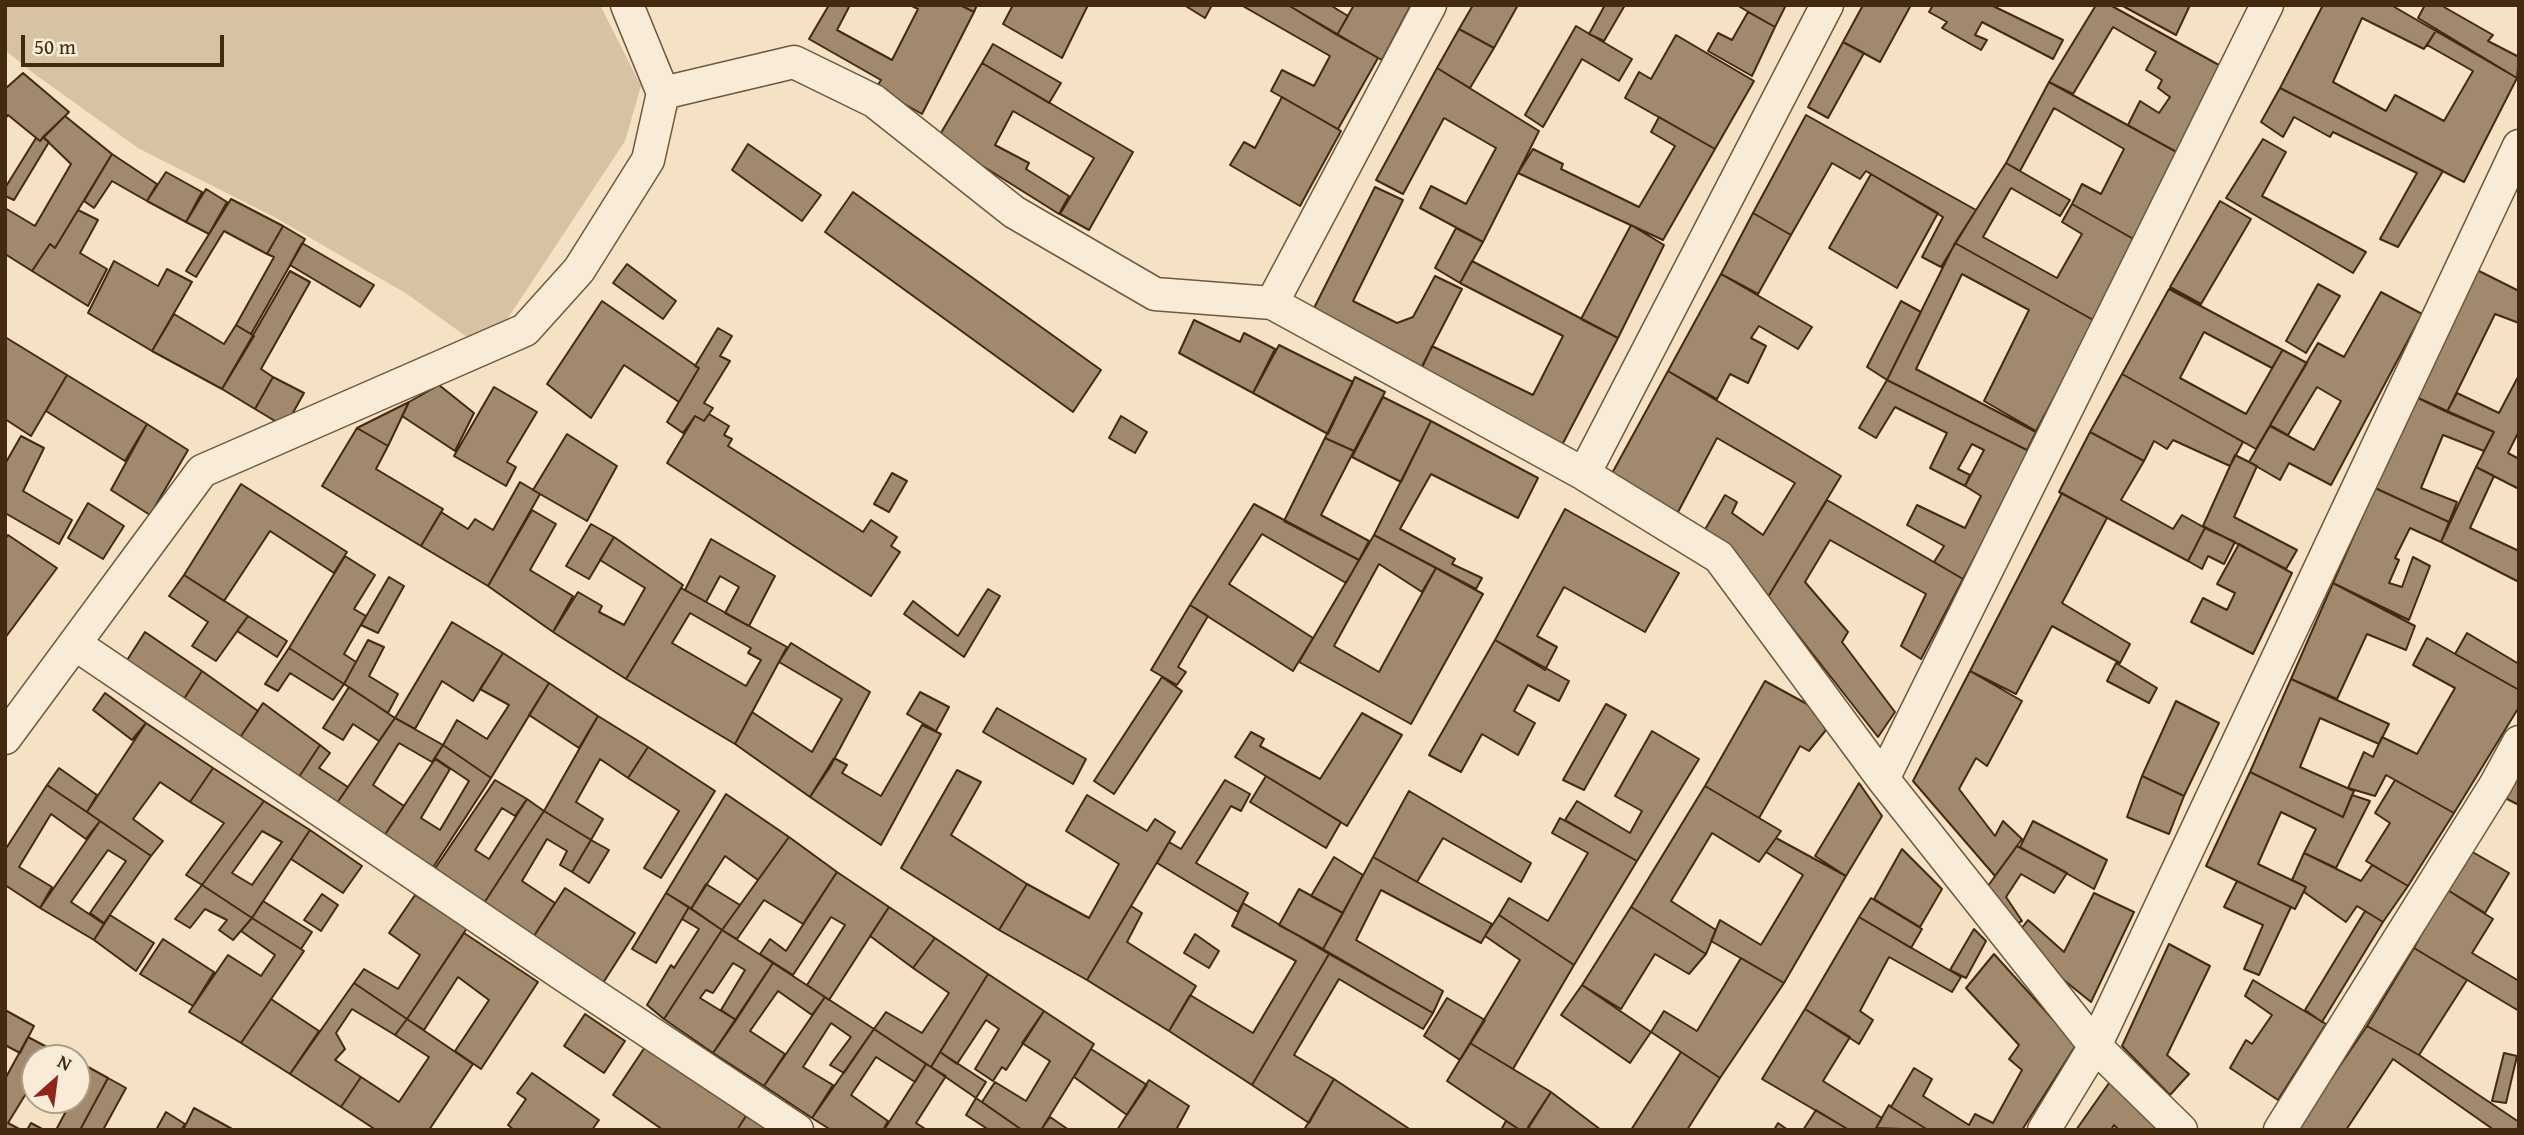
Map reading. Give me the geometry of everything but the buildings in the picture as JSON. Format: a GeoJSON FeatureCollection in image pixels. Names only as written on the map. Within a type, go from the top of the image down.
{"type":"FeatureCollection","features":[{"type":"Feature","properties":{"kind":"street"},"geometry":{"type":"LineString","coordinates":[[5,738],[202,471],[525,330],[579,270],[648,160],[663,93],[627,5]]}},
{"type":"Feature","properties":{"kind":"street"},"geometry":{"type":"LineString","coordinates":[[1272,303],[1430,5]]}},
{"type":"Feature","properties":{"kind":"street"},"geometry":{"type":"LineString","coordinates":[[1584,474],[1827,5]]}},
{"type":"Feature","properties":{"kind":"street"},"geometry":{"type":"LineString","coordinates":[[1883,779],[2267,5]]}},
{"type":"Feature","properties":{"kind":"street"},"geometry":{"type":"LineString","coordinates":[[663,93],[794,62],[874,101],[1014,212],[1155,294],[1272,303],[1584,474],[1719,557],[1883,779],[2095,1046],[2181,1130]]}},
{"type":"Feature","properties":{"kind":"street"},"geometry":{"type":"LineString","coordinates":[[2044,1130],[2095,1046],[2519,146]]}},
{"type":"Feature","properties":{"kind":"street"},"geometry":{"type":"LineString","coordinates":[[75,644],[556,971],[797,1130]]}},
{"type":"Feature","properties":{"kind":"street"},"geometry":{"type":"LineString","coordinates":[[2280,1130],[2497,784],[2519,743]]}},
{"type":"Feature","properties":{"kind":"shaded area"},"geometry":{"type":"Polygon","coordinates":[[[5,5],[600,5],[641,86],[625,141],[504,324],[474,342],[407,294],[276,218],[138,148],[33,73],[5,50],[5,5]]]}}]}
